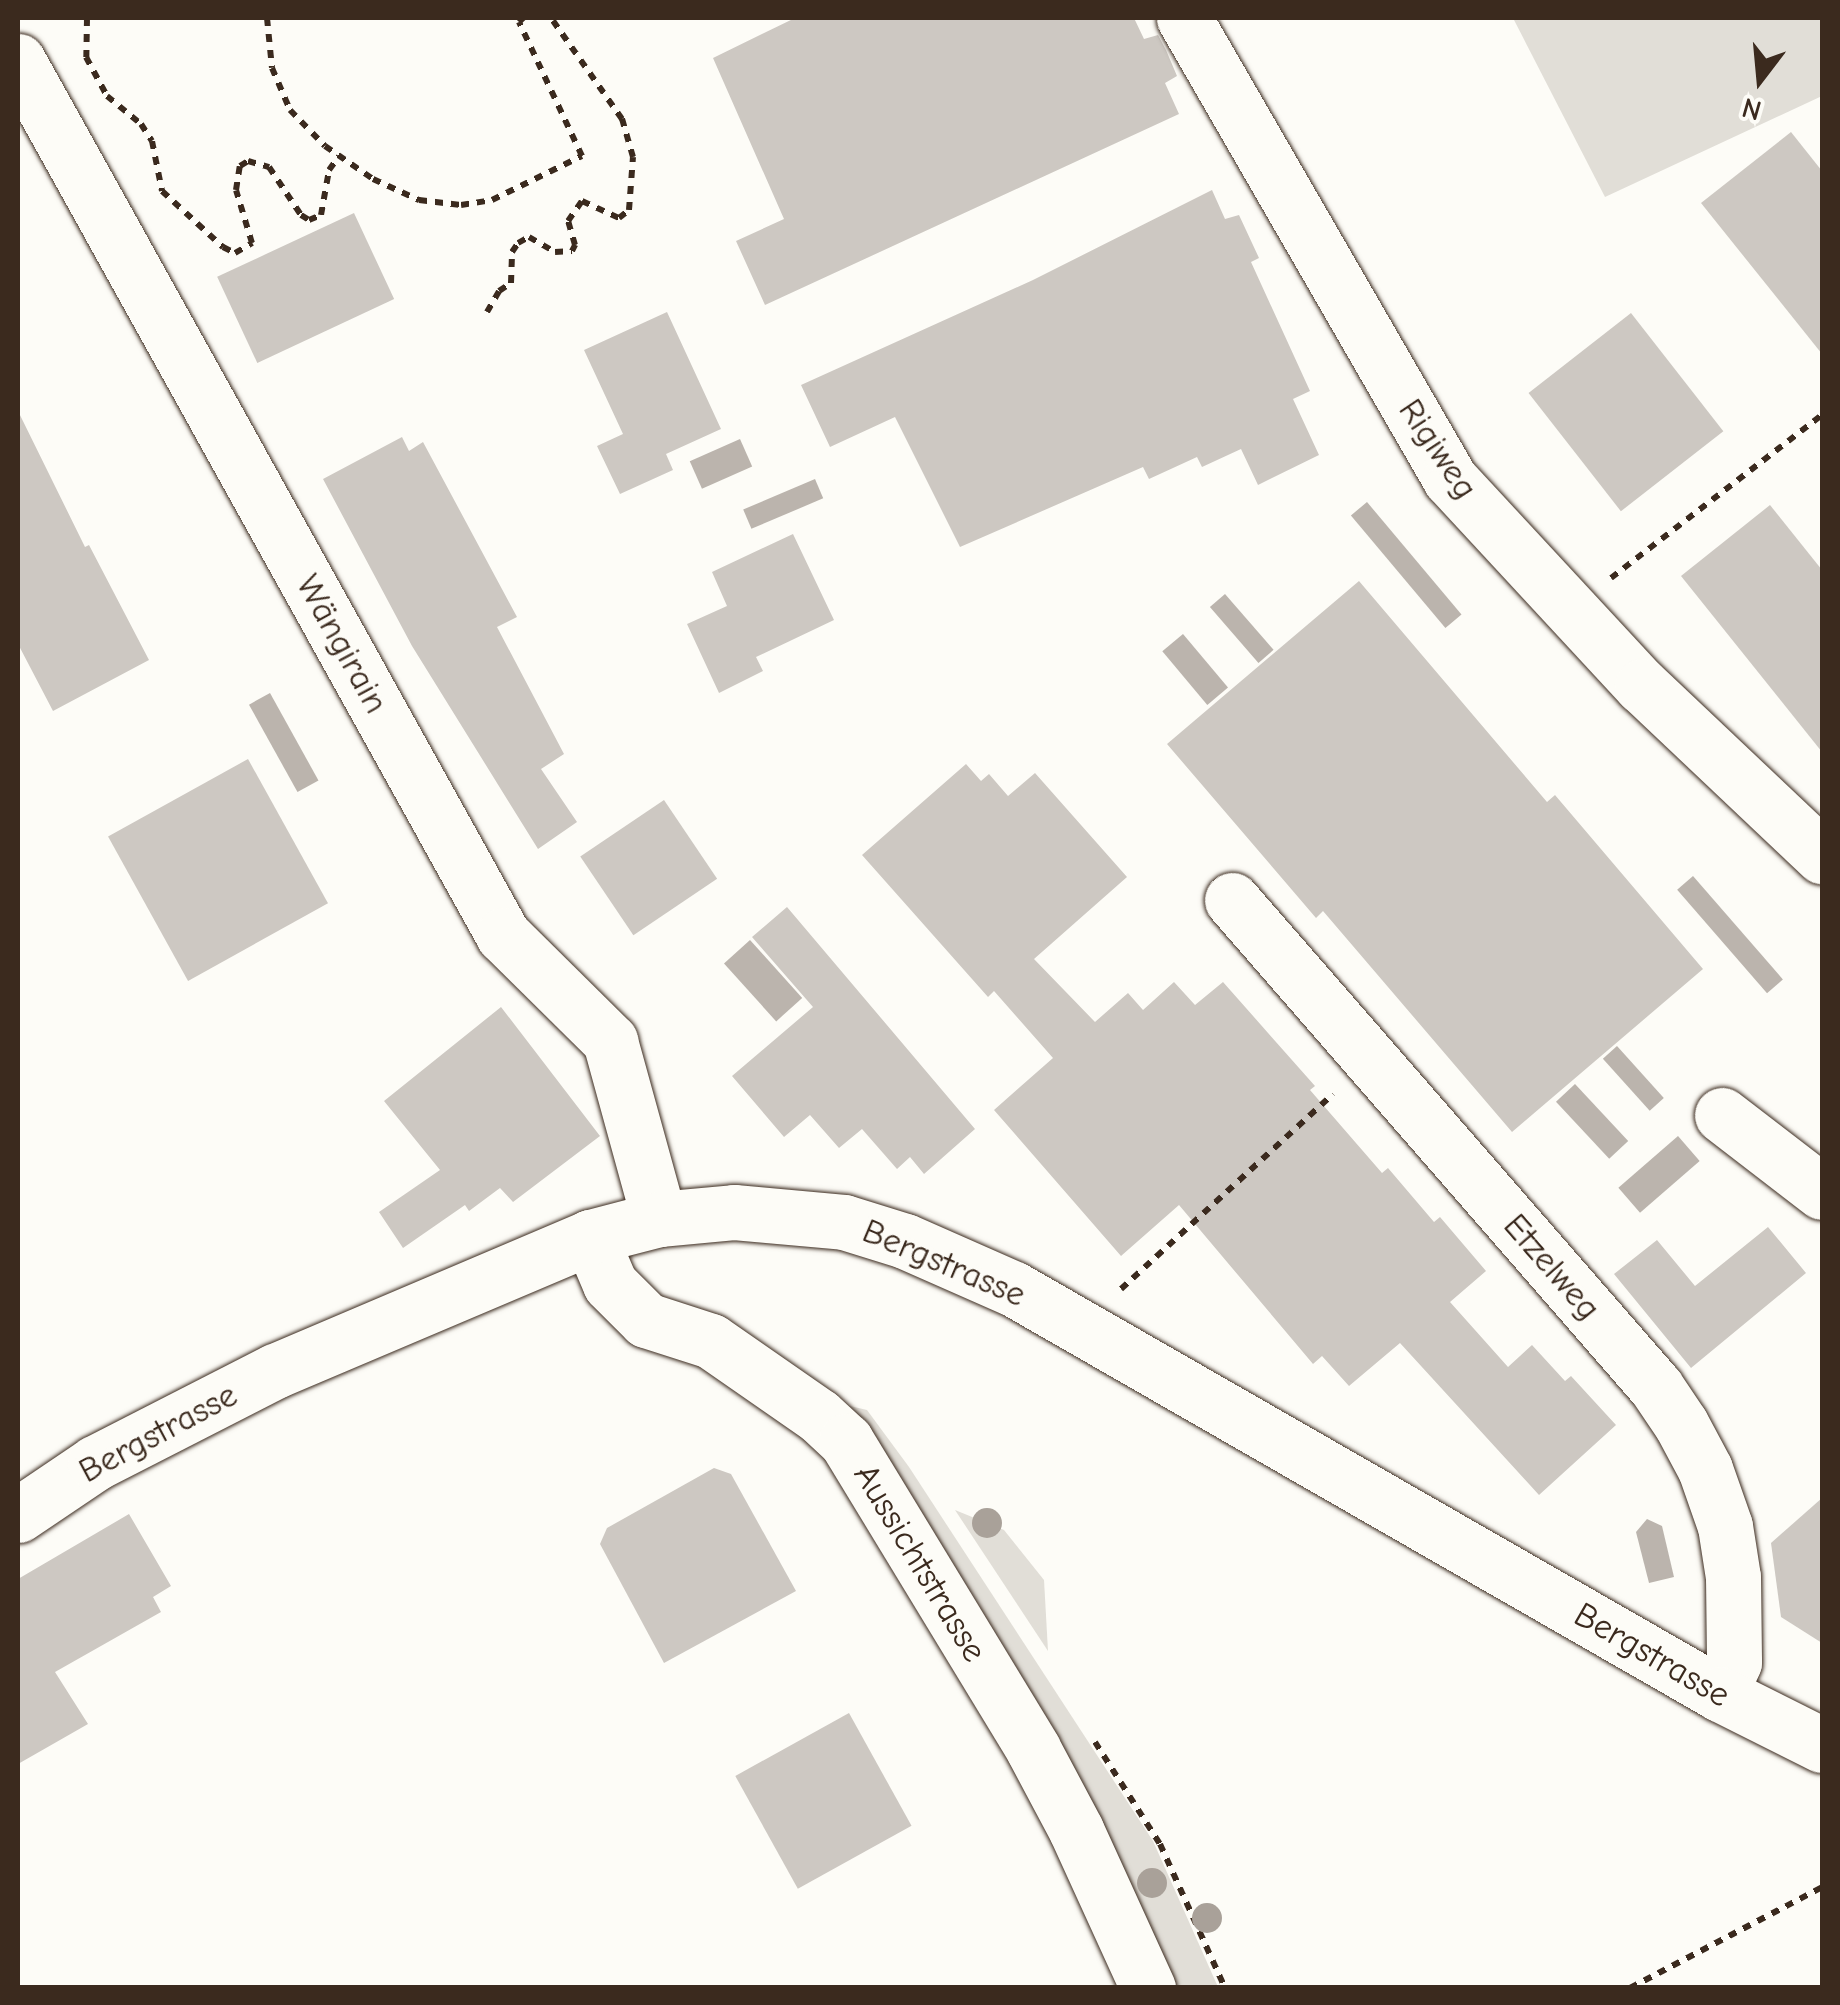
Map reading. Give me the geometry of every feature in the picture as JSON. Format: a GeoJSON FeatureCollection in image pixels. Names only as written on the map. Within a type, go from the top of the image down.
{"type":"FeatureCollection","features":[{"type":"Feature","properties":{"kind":"street","name":"Rigiweg"},"geometry":{"type":"LineString","coordinates":[[1184,18],[1450,479],[1642,686],[1822,856]]}},
{"type":"Feature","properties":{"kind":"street","name":"Wängirain"},"geometry":{"type":"LineString","coordinates":[[18,60],[504,935],[610,1041],[659,1219]]}},
{"type":"Feature","properties":{"kind":"street","name":"Etzelweg"},"geometry":{"type":"LineString","coordinates":[[1232,900],[1656,1387],[1680,1424],[1705,1470],[1725,1526],[1733,1577],[1734,1662],[1720,1694]]}},
{"type":"Feature","properties":{"kind":"street"},"geometry":{"type":"LineString","coordinates":[[1722,1115],[1822,1192]]}},
{"type":"Feature","properties":{"kind":"street","name":"Bergstrasse"},"geometry":{"type":"LineString","coordinates":[[18,1515],[94,1463],[274,1371],[590,1237],[659,1219],[734,1212],[844,1222],[906,1241],[1014,1289],[1720,1694],[1822,1746]]}},
{"type":"Feature","properties":{"kind":"street","name":"Aussichtstrasse"},"geometry":{"type":"LineString","coordinates":[[590,1237],[610,1284],[646,1320],[711,1342],[819,1416],[846,1441],[1033,1749],[1076,1830],[1148,1988]]}},
{"type":"Feature","properties":{"kind":"path"},"geometry":{"type":"LineString","coordinates":[[87,18],[86,57],[107,96],[142,124],[152,141],[162,191],[223,247],[236,253],[252,243],[236,190],[240,166],[248,161],[269,166],[310,220],[322,215],[329,170],[340,156]]}},
{"type":"Feature","properties":{"kind":"path"},"geometry":{"type":"LineString","coordinates":[[267,18],[272,68],[290,110],[373,180],[419,200],[461,205],[492,200],[582,156],[519,22],[524,18]]}},
{"type":"Feature","properties":{"kind":"path"},"geometry":{"type":"LineString","coordinates":[[487,312],[499,291],[511,283],[512,252],[518,242],[529,237],[556,252],[572,251],[575,244],[568,221],[582,201],[620,218],[629,210],[632,157],[622,119],[554,20]]}},
{"type":"Feature","properties":{"kind":"path"},"geometry":{"type":"LineString","coordinates":[[1571,609],[1822,415]]}},
{"type":"Feature","properties":{"kind":"path"},"geometry":{"type":"LineString","coordinates":[[1080,1327],[1370,1059]]}},
{"type":"Feature","properties":{"kind":"path"},"geometry":{"type":"LineString","coordinates":[[1630,1988],[1822,1887]]}},
{"type":"Feature","properties":{"kind":"shaded area"},"geometry":{"type":"Polygon","coordinates":[[[1513,18],[1822,18],[1822,96],[1605,197],[1513,18]]]}},
{"type":"Feature","properties":{"kind":"shaded area"},"geometry":{"type":"Polygon","coordinates":[[[740,439],[752,466],[702,489],[690,461],[740,439]]]}},
{"type":"Feature","properties":{"kind":"shaded area"},"geometry":{"type":"Polygon","coordinates":[[[815,479],[823,498],[751,529],[743,509],[815,479]]]}},
{"type":"Feature","properties":{"kind":"shaded area"},"geometry":{"type":"Polygon","coordinates":[[[1367,502],[1461,615],[1445,628],[1351,515],[1367,502]]]}},
{"type":"Feature","properties":{"kind":"shaded area"},"geometry":{"type":"Polygon","coordinates":[[[1225,594],[1274,650],[1258,663],[1210,607],[1225,594]]]}},
{"type":"Feature","properties":{"kind":"shaded area"},"geometry":{"type":"Polygon","coordinates":[[[1183,634],[1228,688],[1207,705],[1162,651],[1183,634]]]}},
{"type":"Feature","properties":{"kind":"shaded area"},"geometry":{"type":"Polygon","coordinates":[[[270,693],[318,780],[297,792],[249,705],[270,693]]]}},
{"type":"Feature","properties":{"kind":"shaded area"},"geometry":{"type":"Polygon","coordinates":[[[1693,876],[1783,979],[1767,993],[1677,890],[1693,876]]]}},
{"type":"Feature","properties":{"kind":"shaded area"},"geometry":{"type":"Polygon","coordinates":[[[750,940],[802,998],[776,1021],[724,963],[750,940]]]}},
{"type":"Feature","properties":{"kind":"shaded area"},"geometry":{"type":"Polygon","coordinates":[[[1617,1046],[1664,1098],[1650,1111],[1603,1059],[1617,1046]]]}},
{"type":"Feature","properties":{"kind":"shaded area"},"geometry":{"type":"Polygon","coordinates":[[[1575,1084],[1628,1141],[1609,1159],[1556,1102],[1575,1084]]]}},
{"type":"Feature","properties":{"kind":"shaded area"},"geometry":{"type":"Polygon","coordinates":[[[1678,1136],[1700,1161],[1640,1213],[1618,1188],[1678,1136]]]}},
{"type":"Feature","properties":{"kind":"shaded area"},"geometry":{"type":"Polygon","coordinates":[[[850,1406],[867,1410],[909,1467],[1153,1841],[1218,1987],[1171,1987],[843,1411],[850,1406]]]}},
{"type":"Feature","properties":{"kind":"shaded area"},"geometry":{"type":"Polygon","coordinates":[[[955,1510],[1004,1530],[1044,1580],[1048,1651],[955,1510]]]}},
{"type":"Feature","properties":{"kind":"shaded area"},"geometry":{"type":"Polygon","coordinates":[[[1647,1519],[1662,1526],[1674,1577],[1649,1583],[1636,1532],[1647,1519]]]}},
{"type":"Feature","properties":{"kind":"building"},"geometry":{"type":"Polygon","coordinates":[[[795,18],[1134,18],[1144,39],[1158,35],[1166,50],[1177,76],[1165,83],[1179,114],[765,305],[736,241],[784,219],[713,58],[795,18]]]}},
{"type":"Feature","properties":{"kind":"building"},"geometry":{"type":"Polygon","coordinates":[[[1791,132],[1822,171],[1822,354],[1701,203],[1791,132]]]}},
{"type":"Feature","properties":{"kind":"building"},"geometry":{"type":"Polygon","coordinates":[[[1212,190],[1225,219],[1239,215],[1259,258],[1251,262],[1310,391],[1293,399],[1319,455],[1258,485],[1241,449],[1202,467],[1197,457],[1149,479],[1143,467],[960,547],[895,417],[830,447],[801,385],[1033,280],[1212,190]]]}},
{"type":"Feature","properties":{"kind":"building"},"geometry":{"type":"Polygon","coordinates":[[[354,213],[394,299],[257,363],[217,277],[354,213]]]}},
{"type":"Feature","properties":{"kind":"building"},"geometry":{"type":"Polygon","coordinates":[[[667,312],[721,429],[666,454],[673,470],[620,494],[597,446],[623,434],[584,350],[667,312]]]}},
{"type":"Feature","properties":{"kind":"building"},"geometry":{"type":"Polygon","coordinates":[[[1631,313],[1723,431],[1621,511],[1529,393],[1631,313]]]}},
{"type":"Feature","properties":{"kind":"building"},"geometry":{"type":"Polygon","coordinates":[[[18,411],[85,547],[89,545],[149,660],[53,711],[18,644],[18,411]]]}},
{"type":"Feature","properties":{"kind":"building"},"geometry":{"type":"Polygon","coordinates":[[[402,437],[409,451],[423,442],[517,617],[497,627],[564,754],[541,769],[577,822],[538,849],[412,646],[323,479],[402,437]]]}},
{"type":"Feature","properties":{"kind":"building"},"geometry":{"type":"Polygon","coordinates":[[[1770,505],[1822,570],[1822,752],[1681,576],[1770,505]]]}},
{"type":"Feature","properties":{"kind":"building"},"geometry":{"type":"Polygon","coordinates":[[[793,534],[834,620],[756,657],[763,671],[719,693],[687,624],[727,606],[712,572],[793,534]]]}},
{"type":"Feature","properties":{"kind":"building"},"geometry":{"type":"Polygon","coordinates":[[[1359,581],[1547,802],[1555,795],[1703,969],[1512,1132],[1323,911],[1316,918],[1167,744],[1359,581]]]}},
{"type":"Feature","properties":{"kind":"building"},"geometry":{"type":"Polygon","coordinates":[[[248,759],[328,903],[188,981],[108,837],[248,759]]]}},
{"type":"Feature","properties":{"kind":"building"},"geometry":{"type":"Polygon","coordinates":[[[966,764],[981,781],[989,774],[1008,796],[1035,773],[1127,877],[1034,959],[1095,1022],[1128,993],[1143,1010],[1174,982],[1195,1005],[1223,982],[1315,1086],[1310,1090],[1382,1173],[1388,1168],[1434,1222],[1440,1217],[1486,1271],[1450,1302],[1508,1367],[1532,1345],[1565,1381],[1571,1376],[1616,1425],[1539,1495],[1400,1343],[1349,1386],[1322,1356],[1313,1364],[1179,1205],[1121,1256],[994,1110],[1053,1058],[994,991],[988,997],[862,855],[966,764]]]}},
{"type":"Feature","properties":{"kind":"building"},"geometry":{"type":"Polygon","coordinates":[[[664,800],[717,879],[633,935],[580,856],[664,800]]]}},
{"type":"Feature","properties":{"kind":"building"},"geometry":{"type":"Polygon","coordinates":[[[787,907],[975,1129],[924,1174],[910,1157],[897,1169],[862,1129],[839,1148],[810,1115],[784,1137],[732,1076],[813,1007],[752,937],[787,907]]]}},
{"type":"Feature","properties":{"kind":"building"},"geometry":{"type":"Polygon","coordinates":[[[501,1007],[600,1136],[513,1202],[500,1188],[469,1211],[465,1205],[403,1248],[379,1212],[440,1170],[384,1101],[501,1007]]]}},
{"type":"Feature","properties":{"kind":"building"},"geometry":{"type":"Polygon","coordinates":[[[1768,1227],[1806,1273],[1691,1368],[1614,1274],[1657,1240],[1695,1286],[1768,1227]]]}},
{"type":"Feature","properties":{"kind":"building"},"geometry":{"type":"Polygon","coordinates":[[[714,1468],[731,1474],[796,1591],[664,1663],[600,1544],[607,1528],[714,1468]]]}},
{"type":"Feature","properties":{"kind":"building"},"geometry":{"type":"Polygon","coordinates":[[[1822,1498],[1822,1643],[1781,1617],[1771,1543],[1822,1498]]]}},
{"type":"Feature","properties":{"kind":"building"},"geometry":{"type":"Polygon","coordinates":[[[129,1514],[171,1586],[153,1597],[161,1612],[55,1672],[88,1724],[18,1764],[18,1579],[129,1514]]]}},
{"type":"Feature","properties":{"kind":"building"},"geometry":{"type":"Polygon","coordinates":[[[849,1713],[912,1826],[798,1889],[735,1776],[849,1713]]]}}]}
